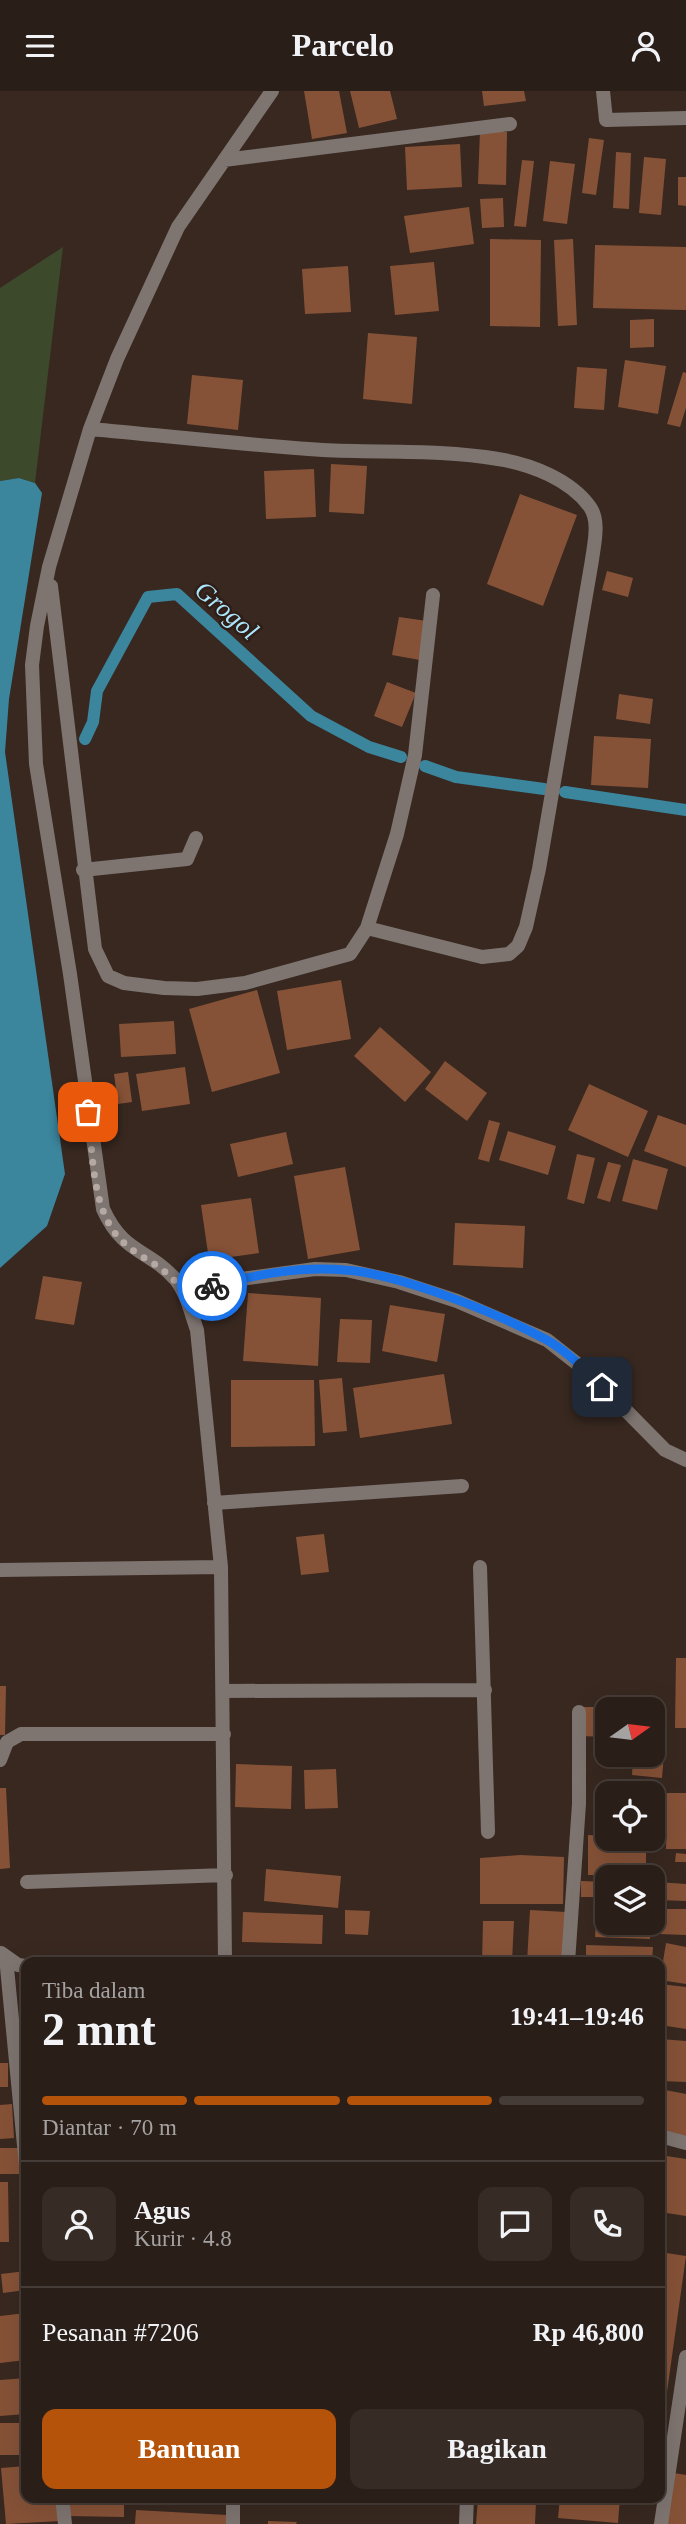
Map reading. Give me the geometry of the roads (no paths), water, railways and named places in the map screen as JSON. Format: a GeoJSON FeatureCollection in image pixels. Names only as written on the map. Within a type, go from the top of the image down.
{"type":"FeatureCollection","features":[{"type":"Feature","properties":{"kind":"street"},"geometry":{"type":"LineString","coordinates":[[225,1957],[221,1567],[197,1330],[185,1294],[167,1271],[119,1238],[103,1209],[70,974],[36,764],[32,698],[37,627],[49,567],[90,429],[117,359],[173,239],[272,91]]}},
{"type":"Feature","properties":{"kind":"street"},"geometry":{"type":"LineString","coordinates":[[603,91],[606,120],[686,118]]}},
{"type":"Feature","properties":{"kind":"street"},"geometry":{"type":"LineString","coordinates":[[224,160],[510,124]]}},
{"type":"Feature","properties":{"kind":"street"},"geometry":{"type":"LineString","coordinates":[[90,429],[321,450],[459,454],[501,459],[550,475],[575,491],[592,509],[595,530],[592,559],[562,748],[534,893],[518,946],[509,954],[482,957],[367,928]]}},
{"type":"Feature","properties":{"kind":"street"},"geometry":{"type":"LineString","coordinates":[[49,567],[83,870],[95,949],[102,969],[124,983],[197,989],[245,983],[341,959],[358,946],[367,928],[397,834],[415,755],[433,595]]}},
{"type":"Feature","properties":{"kind":"street"},"geometry":{"type":"LineString","coordinates":[[83,870],[187,859],[195,838]]}},
{"type":"Feature","properties":{"kind":"street"},"geometry":{"type":"LineString","coordinates":[[185,1294],[241,1279],[316,1269],[346,1270],[399,1282],[457,1301],[547,1340],[589,1373],[664,1450],[686,1460]]}},
{"type":"Feature","properties":{"kind":"street"},"geometry":{"type":"LineString","coordinates":[[214,1503],[462,1486]]}},
{"type":"Feature","properties":{"kind":"street"},"geometry":{"type":"LineString","coordinates":[[0,1570],[221,1567]]}},
{"type":"Feature","properties":{"kind":"street"},"geometry":{"type":"LineString","coordinates":[[480,1567],[488,1832]]}},
{"type":"Feature","properties":{"kind":"street"},"geometry":{"type":"LineString","coordinates":[[223,1691],[485,1690]]}},
{"type":"Feature","properties":{"kind":"street"},"geometry":{"type":"LineString","coordinates":[[568,1957],[579,1804],[579,1712]]}},
{"type":"Feature","properties":{"kind":"street"},"geometry":{"type":"LineString","coordinates":[[0,1760],[7,1742],[21,1734],[224,1734]]}},
{"type":"Feature","properties":{"kind":"street"},"geometry":{"type":"LineString","coordinates":[[27,1882],[226,1875]]}},
{"type":"Feature","properties":{"kind":"street"},"geometry":{"type":"LineString","coordinates":[[3,1954],[21,1965]]}},
{"type":"Feature","properties":{"kind":"street"},"geometry":{"type":"LineString","coordinates":[[3,1954],[21,2120]]}},
{"type":"Feature","properties":{"kind":"street"},"geometry":{"type":"LineString","coordinates":[[665,2137],[686,2143]]}},
{"type":"Feature","properties":{"kind":"street"},"geometry":{"type":"LineString","coordinates":[[665,2497],[686,2357]]}},
{"type":"Feature","properties":{"kind":"street"},"geometry":{"type":"LineString","coordinates":[[63,2503],[65,2524]]}},
{"type":"Feature","properties":{"kind":"street"},"geometry":{"type":"LineString","coordinates":[[233,2503],[233,2524]]}},
{"type":"Feature","properties":{"kind":"street"},"geometry":{"type":"LineString","coordinates":[[466,2524],[467,2503]]}},
{"type":"Feature","properties":{"kind":"street"},"geometry":{"type":"LineString","coordinates":[[661,2524],[664,2503]]}},
{"type":"Feature","properties":{"kind":"water"},"geometry":{"type":"Polygon","coordinates":[[[19,478],[35,483],[42,493],[9,699],[5,752],[65,1174],[47,1226],[0,1268],[0,481],[19,478]]]}},
{"type":"Feature","properties":{"kind":"waterway","name":"Grogol"},"geometry":{"type":"LineString","coordinates":[[85,739],[93,722],[97,691],[148,597],[177,594],[311,716],[369,747],[401,757]]}},
{"type":"Feature","properties":{"kind":"waterway","name":"Grogol"},"geometry":{"type":"LineString","coordinates":[[425,766],[456,777],[544,789]]}},
{"type":"Feature","properties":{"kind":"waterway","name":"Grogol"},"geometry":{"type":"LineString","coordinates":[[565,792],[686,810]]}}]}
